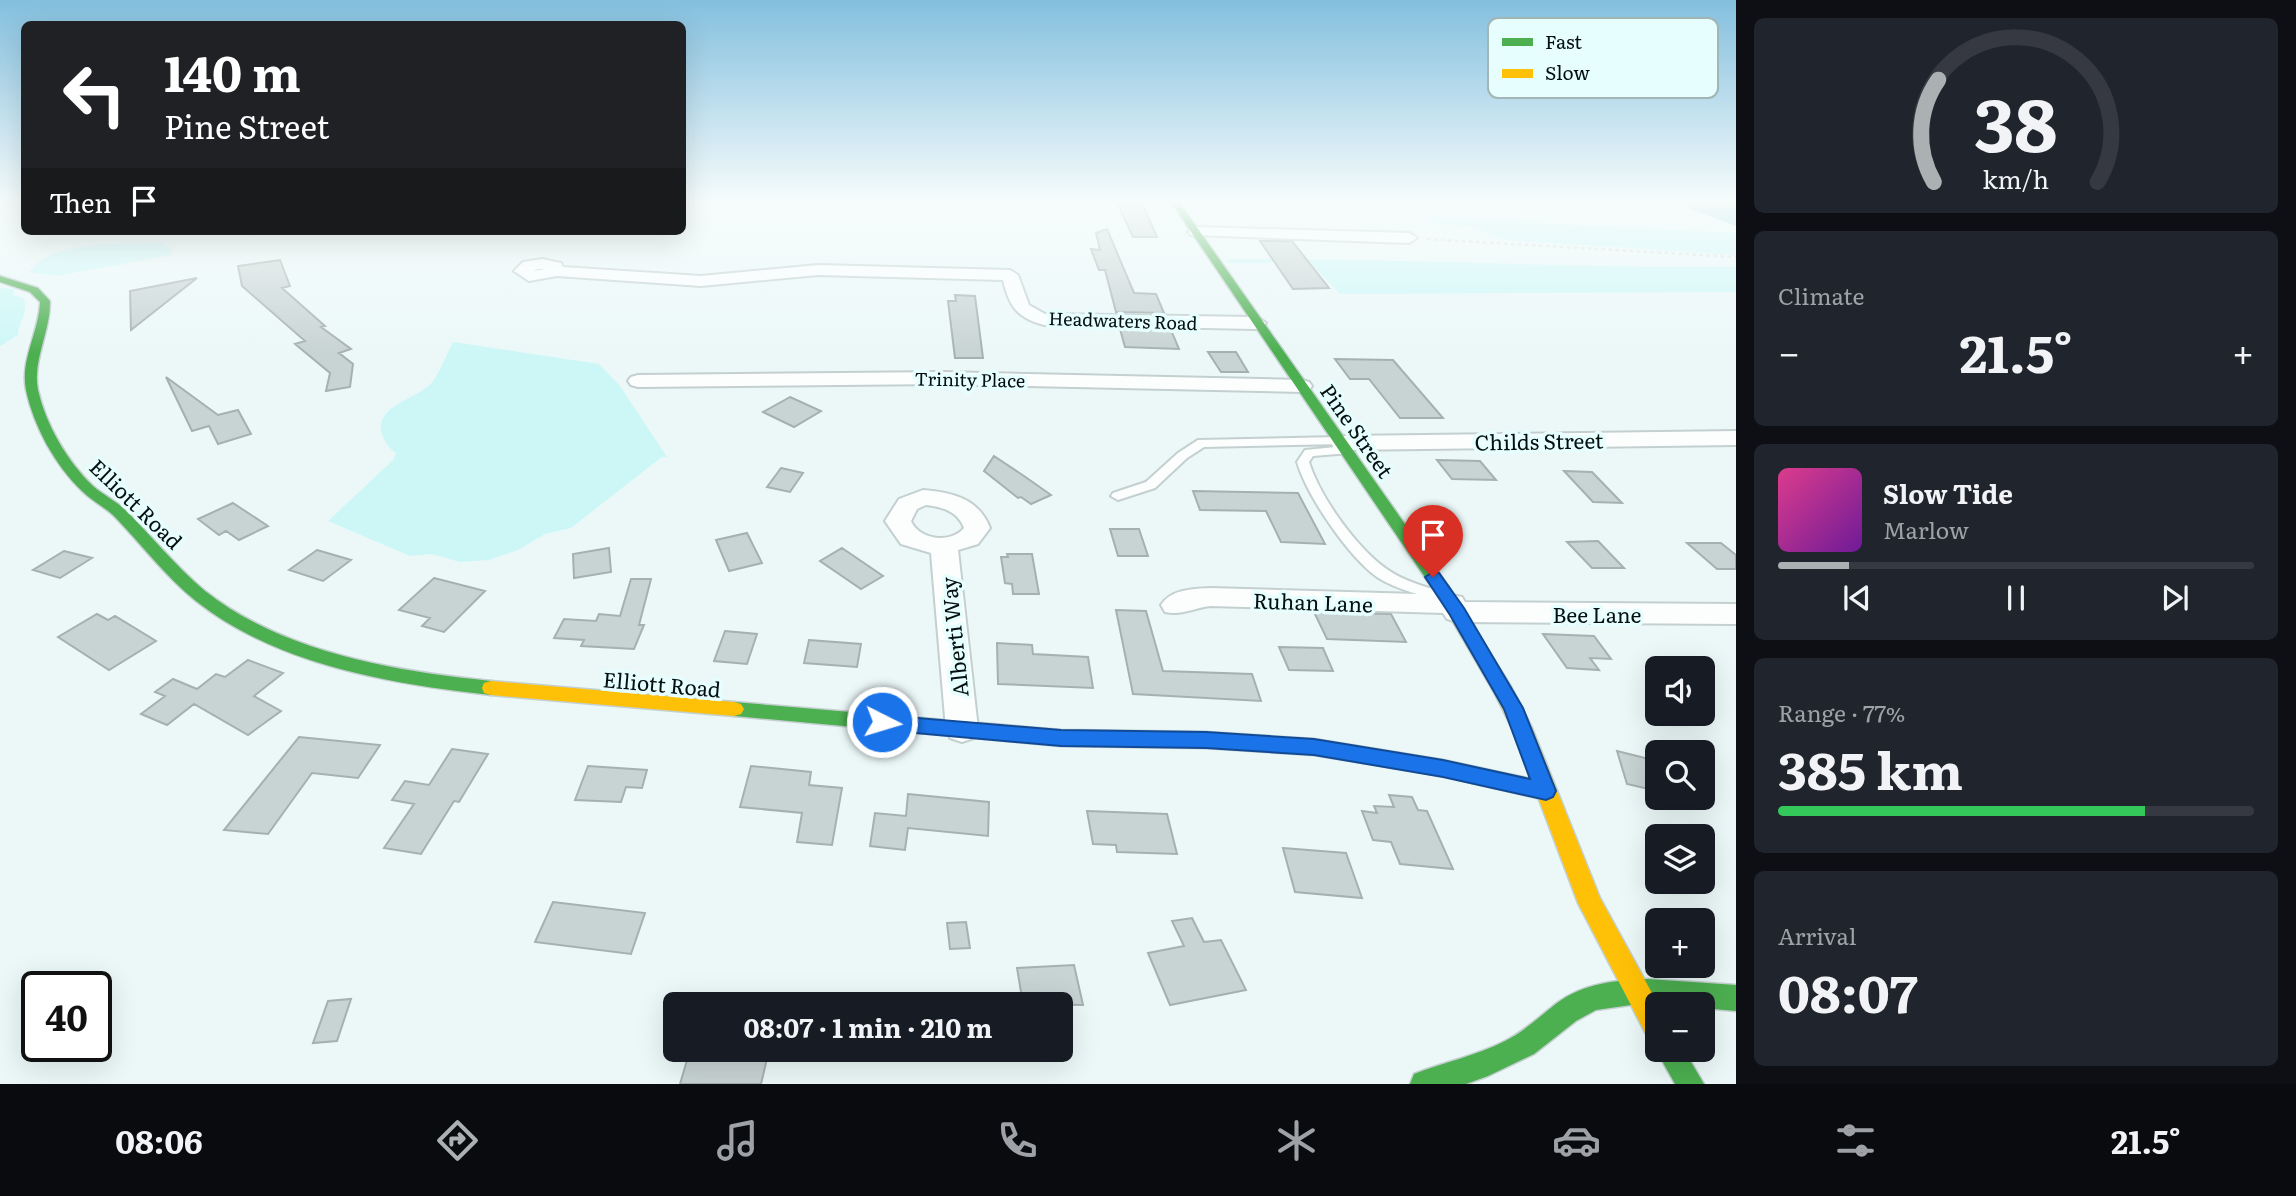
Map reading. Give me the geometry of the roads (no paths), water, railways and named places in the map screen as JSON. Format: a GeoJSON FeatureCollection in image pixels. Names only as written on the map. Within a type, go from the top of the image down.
{"type":"FeatureCollection","features":[{"type":"Feature","properties":{"kind":"street","name":"Pine Street"},"geometry":{"type":"LineString","coordinates":[[1210,253],[1452,605],[1513,708],[1590,903],[1645,1008]]}},
{"type":"Feature","properties":{"kind":"street","name":"Headwaters Road"},"geometry":{"type":"LineString","coordinates":[[556,271],[701,281],[818,271],[1010,275],[1018,305],[1028,313],[1044,319],[1257,323]]}},
{"type":"Feature","properties":{"kind":"street","name":"Elliott Road"},"geometry":{"type":"LineString","coordinates":[[0,279],[34,290],[45,301],[46,331],[30,370],[31,384],[46,424],[63,456],[86,487],[114,508],[210,603],[254,628],[366,665],[420,679],[473,687],[1061,738],[1206,740],[1314,747],[1443,768],[1546,791]]}},
{"type":"Feature","properties":{"kind":"street","name":"Trinity Place"},"geometry":{"type":"LineString","coordinates":[[638,381],[943,377],[1302,386]]}},
{"type":"Feature","properties":{"kind":"street","name":"Childs Street"},"geometry":{"type":"LineString","coordinates":[[1343,445],[1736,438]]}},
{"type":"Feature","properties":{"kind":"street","name":"Alberti Way"},"geometry":{"type":"LineString","coordinates":[[944,545],[962,729]]}},
{"type":"Feature","properties":{"kind":"street","name":"Ruhan Lane"},"geometry":{"type":"LineString","coordinates":[[1175,605],[1188,599],[1210,597],[1452,605]]}},
{"type":"Feature","properties":{"kind":"street","name":"Bee Lane"},"geometry":{"type":"LineString","coordinates":[[1452,605],[1736,614]]}},
{"type":"Feature","properties":{"kind":"street"},"geometry":{"type":"LineString","coordinates":[[1424,1084],[1475,1068],[1526,1045],[1580,1003],[1595,997],[1637,994],[1736,998]]}},
{"type":"Feature","properties":{"kind":"street"},"geometry":{"type":"LineString","coordinates":[[1676,1062],[1690,1084]]}},
{"type":"Feature","properties":{"kind":"lane"},"geometry":{"type":"LineString","coordinates":[[1118,496],[1143,490],[1155,482],[1188,449],[1202,443],[1343,445]]}},
{"type":"Feature","properties":{"kind":"lane"},"geometry":{"type":"LineString","coordinates":[[1343,445],[1309,453],[1303,462],[1308,479],[1327,507],[1373,566],[1407,586],[1452,605]]}}]}
